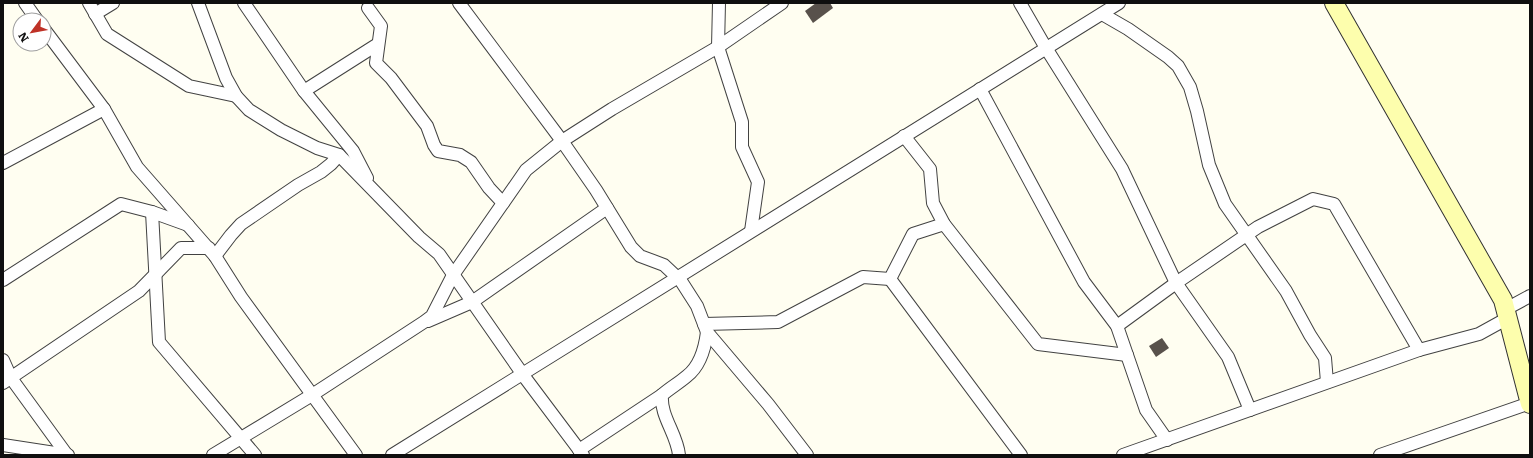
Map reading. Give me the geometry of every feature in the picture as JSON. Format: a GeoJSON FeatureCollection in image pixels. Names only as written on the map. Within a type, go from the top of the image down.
{"type":"FeatureCollection","features":[{"type":"Feature","properties":{"kind":"street"},"geometry":{"type":"LineString","coordinates":[[25,3],[31,12]]}},
{"type":"Feature","properties":{"kind":"street"},"geometry":{"type":"LineString","coordinates":[[113,3],[90,6],[107,34],[189,86],[236,96]]}},
{"type":"Feature","properties":{"kind":"street"},"geometry":{"type":"LineString","coordinates":[[198,3],[226,78],[236,96],[249,110],[281,130],[317,148],[339,155],[419,237],[439,254],[452,275],[522,373],[581,452],[688,375],[702,357],[705,328]]}},
{"type":"Feature","properties":{"kind":"street"},"geometry":{"type":"LineString","coordinates":[[244,3],[304,91],[353,151],[372,188]]}},
{"type":"Feature","properties":{"kind":"street"},"geometry":{"type":"LineString","coordinates":[[459,3],[562,141],[631,247],[640,256],[664,265],[682,281],[697,306],[705,328],[768,404],[807,455]]}},
{"type":"Feature","properties":{"kind":"street"},"geometry":{"type":"LineString","coordinates":[[719,3],[718,48],[742,122],[742,147],[758,182],[751,231]]}},
{"type":"Feature","properties":{"kind":"street"},"geometry":{"type":"LineString","coordinates":[[213,455],[312,395],[432,316],[452,275],[526,170],[562,141],[612,108],[718,48],[782,3]]}},
{"type":"Feature","properties":{"kind":"street"},"geometry":{"type":"LineString","coordinates":[[1020,3],[1046,48],[1122,169],[1176,283],[1228,357],[1250,410]]}},
{"type":"Feature","properties":{"kind":"street"},"geometry":{"type":"LineString","coordinates":[[392,455],[1119,3]]}},
{"type":"Feature","properties":{"kind":"street"},"geometry":{"type":"LineString","coordinates":[[1334,3],[1503,300],[1530,404],[1380,455]]}},
{"type":"Feature","properties":{"kind":"street"},"geometry":{"type":"LineString","coordinates":[[368,8],[381,26],[376,63],[391,78],[427,126],[434,146],[438,151],[460,155],[471,162],[489,188],[503,203]]}},
{"type":"Feature","properties":{"kind":"street"},"geometry":{"type":"LineString","coordinates":[[1102,14],[1140,37],[1178,66],[1190,87],[1209,165],[1225,204],[1286,291],[1310,335],[1325,358],[1327,382]]}},
{"type":"Feature","properties":{"kind":"street"},"geometry":{"type":"LineString","coordinates":[[52,40],[104,109],[137,166],[212,252],[241,297],[356,455]]}},
{"type":"Feature","properties":{"kind":"street"},"geometry":{"type":"LineString","coordinates":[[304,91],[378,44]]}},
{"type":"Feature","properties":{"kind":"street"},"geometry":{"type":"LineString","coordinates":[[980,89],[1084,282],[1117,326],[1146,410],[1167,440]]}},
{"type":"Feature","properties":{"kind":"street"},"geometry":{"type":"LineString","coordinates":[[3,163],[104,109]]}},
{"type":"Feature","properties":{"kind":"street"},"geometry":{"type":"LineString","coordinates":[[904,136],[930,169],[933,203],[944,224],[1038,344],[1127,355]]}},
{"type":"Feature","properties":{"kind":"street"},"geometry":{"type":"LineString","coordinates":[[7,381],[139,291],[181,248],[212,252],[241,224],[298,185],[321,172],[339,155]]}},
{"type":"Feature","properties":{"kind":"street"},"geometry":{"type":"LineString","coordinates":[[1117,326],[1176,283],[1258,227],[1312,199],[1334,204],[1419,350]]}},
{"type":"Feature","properties":{"kind":"street"},"geometry":{"type":"LineString","coordinates":[[3,280],[121,204],[152,212],[189,226]]}},
{"type":"Feature","properties":{"kind":"street"},"geometry":{"type":"LineString","coordinates":[[424,322],[472,302],[607,208]]}},
{"type":"Feature","properties":{"kind":"street"},"geometry":{"type":"LineString","coordinates":[[152,212],[159,342],[255,455]]}},
{"type":"Feature","properties":{"kind":"street"},"geometry":{"type":"LineString","coordinates":[[890,279],[913,234],[944,224]]}},
{"type":"Feature","properties":{"kind":"street"},"geometry":{"type":"LineString","coordinates":[[705,328],[778,322],[863,277],[890,279],[1021,455]]}},
{"type":"Feature","properties":{"kind":"street"},"geometry":{"type":"LineString","coordinates":[[1123,455],[1419,350],[1479,334],[1530,296]]}},
{"type":"Feature","properties":{"kind":"street"},"geometry":{"type":"LineString","coordinates":[[3,360],[7,381],[67,455]]}},
{"type":"Feature","properties":{"kind":"street"},"geometry":{"type":"LineString","coordinates":[[662,395],[661,402],[678,446],[679,455]]}},
{"type":"Feature","properties":{"kind":"street"},"geometry":{"type":"LineString","coordinates":[[3,445],[67,455]]}},
{"type":"Feature","properties":{"kind":"building"},"geometry":{"type":"Polygon","coordinates":[[[816,3],[830,3],[833,8],[813,23],[805,11],[816,3]]]}},
{"type":"Feature","properties":{"kind":"building"},"geometry":{"type":"Polygon","coordinates":[[[1162,338],[1169,348],[1156,357],[1149,346],[1162,338]]]}}]}
